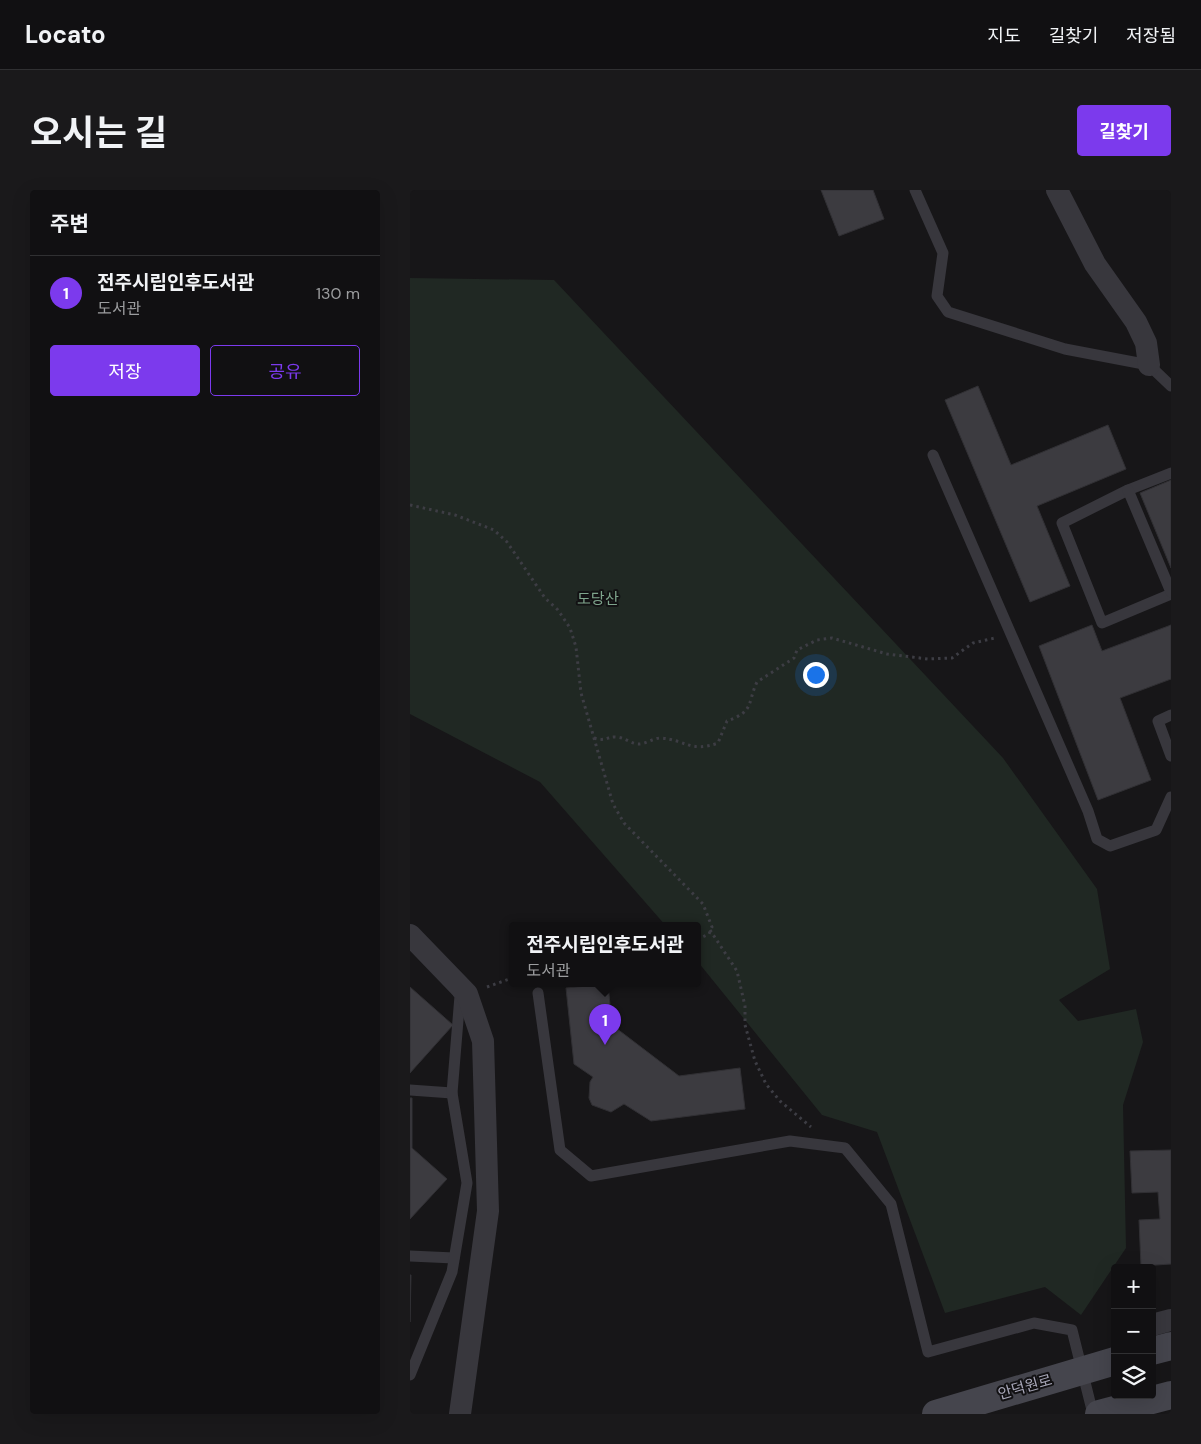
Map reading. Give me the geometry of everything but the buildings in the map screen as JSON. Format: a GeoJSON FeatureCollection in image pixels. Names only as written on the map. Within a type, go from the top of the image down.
{"type":"FeatureCollection","features":[{"type":"Feature","properties":{"kind":"street"},"geometry":{"type":"LineString","coordinates":[[1056,190],[1095,264],[1136,322],[1146,344],[1149,366]]}},
{"type":"Feature","properties":{"kind":"street"},"geometry":{"type":"LineString","coordinates":[[410,935],[467,994],[483,1041],[488,1211],[460,1414]]}},
{"type":"Feature","properties":{"kind":"street"},"geometry":{"type":"LineString","coordinates":[[1156,1323],[1171,1320]]}},
{"type":"Feature","properties":{"kind":"street"},"geometry":{"type":"LineString","coordinates":[[1156,1350],[1171,1346]]}},
{"type":"Feature","properties":{"kind":"street","name":"안덕원로"},"geometry":{"type":"LineString","coordinates":[[936,1414],[1111,1362]]}},
{"type":"Feature","properties":{"kind":"street"},"geometry":{"type":"LineString","coordinates":[[1099,1414],[1171,1394]]}},
{"type":"Feature","properties":{"kind":"lane"},"geometry":{"type":"LineString","coordinates":[[915,190],[943,254],[937,296],[948,312],[1065,349],[1149,366],[1171,386]]}},
{"type":"Feature","properties":{"kind":"lane"},"geometry":{"type":"LineString","coordinates":[[933,455],[1098,839],[1110,846],[1156,830],[1171,797]]}},
{"type":"Feature","properties":{"kind":"lane"},"geometry":{"type":"LineString","coordinates":[[1128,490],[1171,593],[1102,623],[1062,523],[1128,490],[1171,473]]}},
{"type":"Feature","properties":{"kind":"lane"},"geometry":{"type":"LineString","coordinates":[[1171,715],[1158,721],[1171,756]]}},
{"type":"Feature","properties":{"kind":"lane"},"geometry":{"type":"LineString","coordinates":[[410,940],[460,996],[452,1093],[467,1183],[452,1272],[410,1375]]}},
{"type":"Feature","properties":{"kind":"lane"},"geometry":{"type":"LineString","coordinates":[[538,993],[560,1150],[591,1176],[790,1141],[845,1148],[890,1204],[928,1352],[1034,1323],[1072,1330],[1093,1414]]}},
{"type":"Feature","properties":{"kind":"lane"},"geometry":{"type":"LineString","coordinates":[[410,1090],[452,1093]]}},
{"type":"Feature","properties":{"kind":"lane"},"geometry":{"type":"LineString","coordinates":[[410,1256],[454,1258]]}},
{"type":"Feature","properties":{"kind":"path"},"geometry":{"type":"LineString","coordinates":[[410,505],[455,515],[494,530],[508,542],[545,598],[558,610],[570,628],[576,647],[581,693],[590,717],[593,738],[612,804],[624,823],[703,904],[712,927],[709,934],[701,938]]}},
{"type":"Feature","properties":{"kind":"path"},"geometry":{"type":"LineString","coordinates":[[593,738],[604,741],[616,737],[640,744],[659,738],[674,740],[691,747],[707,747],[718,743],[727,721],[738,717],[752,704],[757,682],[794,658],[797,650],[817,640],[832,638],[887,654],[928,659],[952,658],[972,643],[1010,633]]}},
{"type":"Feature","properties":{"kind":"path"},"geometry":{"type":"LineString","coordinates":[[710,930],[737,971],[745,1006],[745,1025],[755,1061],[766,1084],[780,1101],[822,1134],[826,1146]]}},
{"type":"Feature","properties":{"kind":"green space","name":"도당산"},"geometry":{"type":"Polygon","coordinates":[[[410,278],[554,280],[1003,758],[1097,889],[1110,969],[1059,1000],[1078,1021],[1136,1009],[1143,1042],[1123,1105],[1126,1248],[1115,1264],[1111,1264],[1111,1270],[1081,1315],[1045,1287],[945,1313],[877,1132],[822,1115],[701,966],[701,922],[662,922],[540,782],[410,714],[410,278]]]}},
{"type":"Feature","properties":{"kind":"place","name":"전주시립인후도서관"},"geometry":{"type":"Point","coordinates":[605,1045]}}]}
